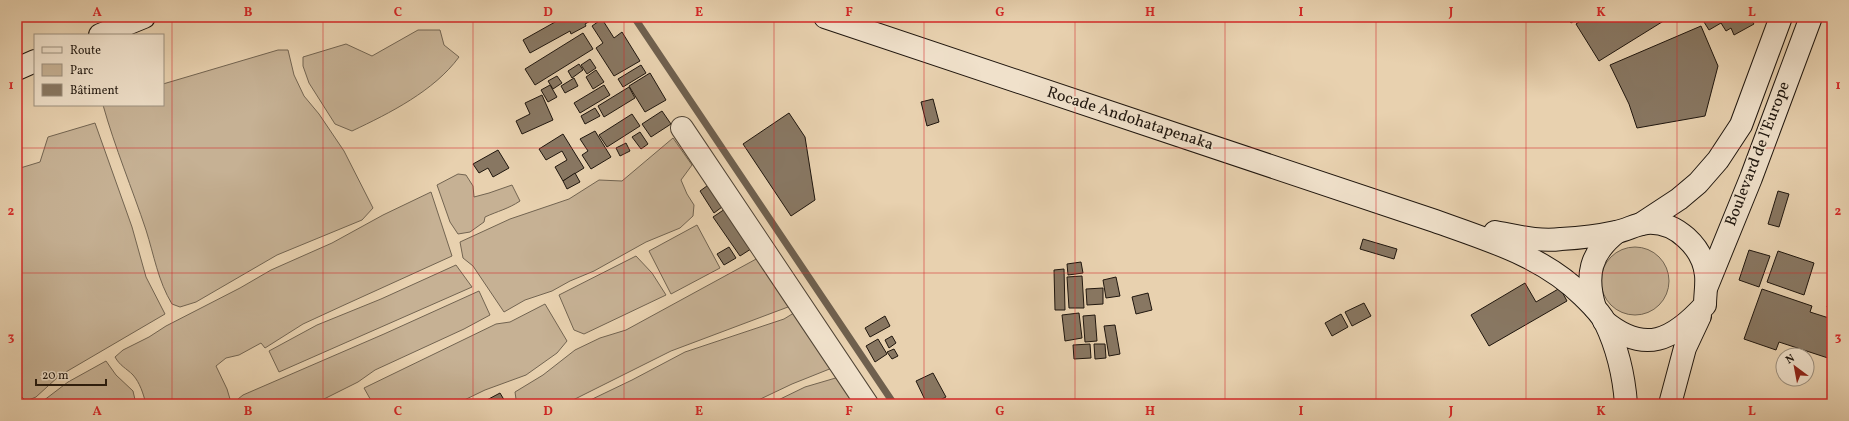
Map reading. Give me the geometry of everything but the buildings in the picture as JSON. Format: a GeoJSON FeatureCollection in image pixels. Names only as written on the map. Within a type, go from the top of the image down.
{"type":"FeatureCollection","features":[{"type":"Feature","properties":{"kind":"main road"},"geometry":{"type":"LineString","coordinates":[[102,34],[144,17]]}},
{"type":"Feature","properties":{"kind":"main road","name":"Rocade Andohatapenaka"},"geometry":{"type":"LineString","coordinates":[[825,17],[1436,221]]}},
{"type":"Feature","properties":{"kind":"main road","name":"Boulevard de l'Europe"},"geometry":{"type":"LineString","coordinates":[[1641,224],[1679,199],[1698,183],[1718,160],[1741,125],[1781,17]]}},
{"type":"Feature","properties":{"kind":"main road","name":"Boulevard de l'Europe"},"geometry":{"type":"LineString","coordinates":[[1670,404],[1685,348],[1751,178],[1811,17]]}},
{"type":"Feature","properties":{"kind":"main road"},"geometry":{"type":"LineString","coordinates":[[17,69],[34,61]]}},
{"type":"Feature","properties":{"kind":"main road"},"geometry":{"type":"LineString","coordinates":[[682,128],[867,404]]}},
{"type":"Feature","properties":{"kind":"main road"},"geometry":{"type":"LineString","coordinates":[[1436,221],[1540,240],[1559,240],[1617,232],[1633,225],[1641,224],[1650,223],[1666,226],[1681,234],[1694,245],[1702,259],[1706,274],[1705,298],[1690,322],[1677,332],[1662,338],[1646,340],[1630,337],[1616,331],[1573,285],[1531,258],[1506,246],[1436,221]]}},
{"type":"Feature","properties":{"kind":"main road"},"geometry":{"type":"LineString","coordinates":[[1617,232],[1602,246],[1592,266],[1589,280],[1591,294],[1613,343],[1620,369],[1626,404]]}},
{"type":"Feature","properties":{"kind":"green space"},"geometry":{"type":"Polygon","coordinates":[[[418,30],[440,30],[444,45],[459,57],[449,69],[424,91],[396,109],[352,131],[335,124],[309,83],[303,66],[303,57],[346,44],[372,56],[418,30]]]}},
{"type":"Feature","properties":{"kind":"green space"},"geometry":{"type":"Polygon","coordinates":[[[278,50],[288,50],[294,75],[304,96],[319,114],[344,151],[373,208],[362,220],[277,255],[196,302],[180,307],[172,304],[163,286],[146,230],[103,106],[164,106],[164,84],[278,50]]]}},
{"type":"Feature","properties":{"kind":"green space"},"geometry":{"type":"Polygon","coordinates":[[[95,123],[132,227],[146,277],[165,314],[59,376],[36,397],[26,401],[20,395],[17,388],[17,169],[40,162],[48,137],[95,123]]]}},
{"type":"Feature","properties":{"kind":"green space"},"geometry":{"type":"Polygon","coordinates":[[[673,138],[692,165],[681,180],[694,205],[693,216],[680,228],[646,242],[594,271],[570,281],[552,291],[525,300],[504,312],[473,266],[463,258],[460,242],[510,219],[569,199],[599,180],[622,181],[673,138]]]}},
{"type":"Feature","properties":{"kind":"green space"},"geometry":{"type":"Polygon","coordinates":[[[458,174],[466,175],[473,186],[474,197],[512,185],[520,201],[485,217],[484,222],[470,232],[458,234],[450,222],[437,185],[458,174]]]}},
{"type":"Feature","properties":{"kind":"green space"},"geometry":{"type":"Polygon","coordinates":[[[431,192],[452,256],[303,324],[265,348],[261,343],[239,355],[226,358],[216,366],[230,399],[217,404],[146,404],[138,381],[121,365],[115,357],[123,350],[149,337],[166,326],[240,288],[271,270],[332,243],[383,215],[431,192]]]}},
{"type":"Feature","properties":{"kind":"green space"},"geometry":{"type":"Polygon","coordinates":[[[697,225],[720,268],[671,294],[649,251],[697,225]]]}},
{"type":"Feature","properties":{"kind":"green space"},"geometry":{"type":"Polygon","coordinates":[[[1628,247],[1642,247],[1654,252],[1664,262],[1669,274],[1669,288],[1664,300],[1654,310],[1642,315],[1628,315],[1616,310],[1606,300],[1601,288],[1601,274],[1606,262],[1616,252],[1628,247]]]}},
{"type":"Feature","properties":{"kind":"green space"},"geometry":{"type":"Polygon","coordinates":[[[636,256],[652,273],[666,295],[584,334],[574,330],[559,295],[636,256]]]}},
{"type":"Feature","properties":{"kind":"green space"},"geometry":{"type":"Polygon","coordinates":[[[758,258],[791,302],[788,307],[671,351],[565,404],[520,404],[516,399],[515,392],[543,375],[575,350],[600,338],[626,330],[758,258]]]}},
{"type":"Feature","properties":{"kind":"green space"},"geometry":{"type":"Polygon","coordinates":[[[456,265],[472,287],[279,372],[269,351],[317,325],[381,299],[456,265]]]}},
{"type":"Feature","properties":{"kind":"green space"},"geometry":{"type":"Polygon","coordinates":[[[479,291],[490,315],[464,329],[375,370],[358,382],[314,404],[240,404],[238,399],[243,395],[479,291]]]}},
{"type":"Feature","properties":{"kind":"green space"},"geometry":{"type":"Polygon","coordinates":[[[545,304],[567,341],[557,353],[526,375],[485,390],[456,404],[373,404],[364,388],[496,324],[510,322],[545,304]]]}},
{"type":"Feature","properties":{"kind":"green space"},"geometry":{"type":"Polygon","coordinates":[[[802,308],[837,366],[792,384],[750,404],[582,404],[685,352],[784,319],[802,308]]]}},
{"type":"Feature","properties":{"kind":"green space"},"geometry":{"type":"Polygon","coordinates":[[[106,361],[116,375],[133,391],[136,404],[39,404],[68,382],[106,361]]]}},
{"type":"Feature","properties":{"kind":"green space"},"geometry":{"type":"Polygon","coordinates":[[[839,377],[857,404],[770,404],[805,387],[839,377]]]}},
{"type":"Feature","properties":{"kind":"waterway"},"geometry":{"type":"LineString","coordinates":[[634,17],[894,404]]}}]}
